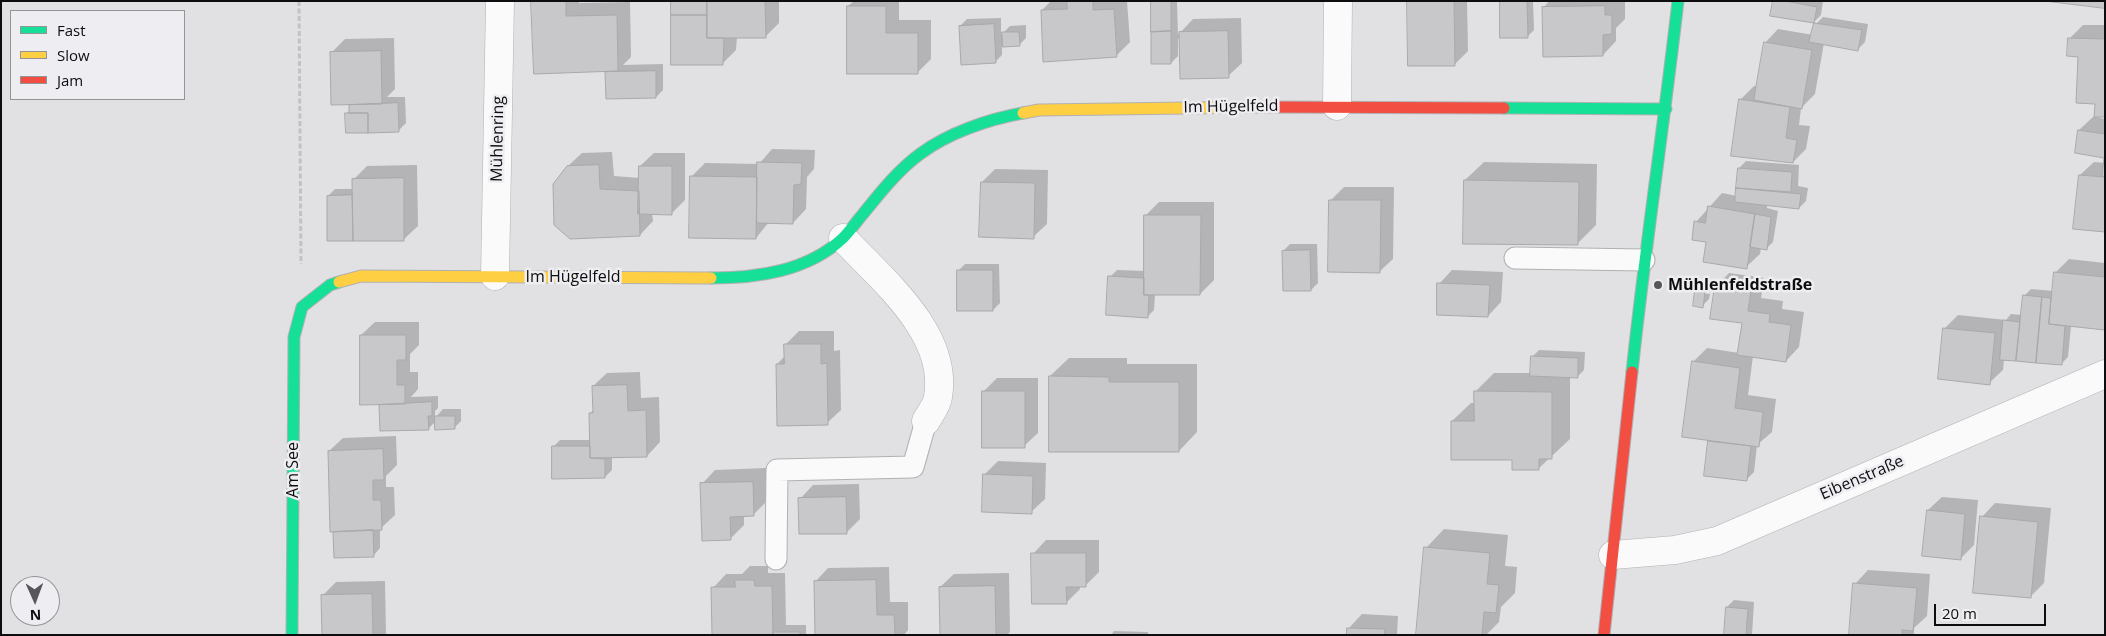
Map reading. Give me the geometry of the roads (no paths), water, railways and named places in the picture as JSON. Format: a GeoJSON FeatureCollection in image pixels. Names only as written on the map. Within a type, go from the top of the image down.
{"type":"FeatureCollection","features":[{"type":"Feature","properties":{"kind":"street","name":"Mühlenring"},"geometry":{"type":"LineString","coordinates":[[495,276],[500,1]]}},
{"type":"Feature","properties":{"kind":"street"},"geometry":{"type":"LineString","coordinates":[[1337,106],[1338,1]]}},
{"type":"Feature","properties":{"kind":"street"},"geometry":{"type":"LineString","coordinates":[[1604,635],[1644,260],[1666,109],[1678,1]]}},
{"type":"Feature","properties":{"kind":"street","name":"Im Hügelfeld"},"geometry":{"type":"LineString","coordinates":[[302,307],[330,284],[361,276],[736,278],[775,273],[810,261],[843,238],[890,181],[920,153],[954,135],[996,118],[1039,110],[1337,106],[1666,109]]}},
{"type":"Feature","properties":{"kind":"street"},"geometry":{"type":"LineString","coordinates":[[843,238],[916,315],[937,361],[938,398],[926,421]]}},
{"type":"Feature","properties":{"kind":"street","name":"Am See"},"geometry":{"type":"LineString","coordinates":[[292,635],[294,337],[302,307]]}},
{"type":"Feature","properties":{"kind":"street","name":"Eibenstraße"},"geometry":{"type":"LineString","coordinates":[[1613,554],[1675,550],[1717,541],[2105,374]]}},
{"type":"Feature","properties":{"kind":"lane"},"geometry":{"type":"LineString","coordinates":[[1516,258],[1644,260]]}},
{"type":"Feature","properties":{"kind":"lane"},"geometry":{"type":"LineString","coordinates":[[776,559],[777,470],[913,466],[926,421]]}},
{"type":"Feature","properties":{"kind":"place","name":"Mühlenfeldstraße"},"geometry":{"type":"Point","coordinates":[1658,285]}}]}
